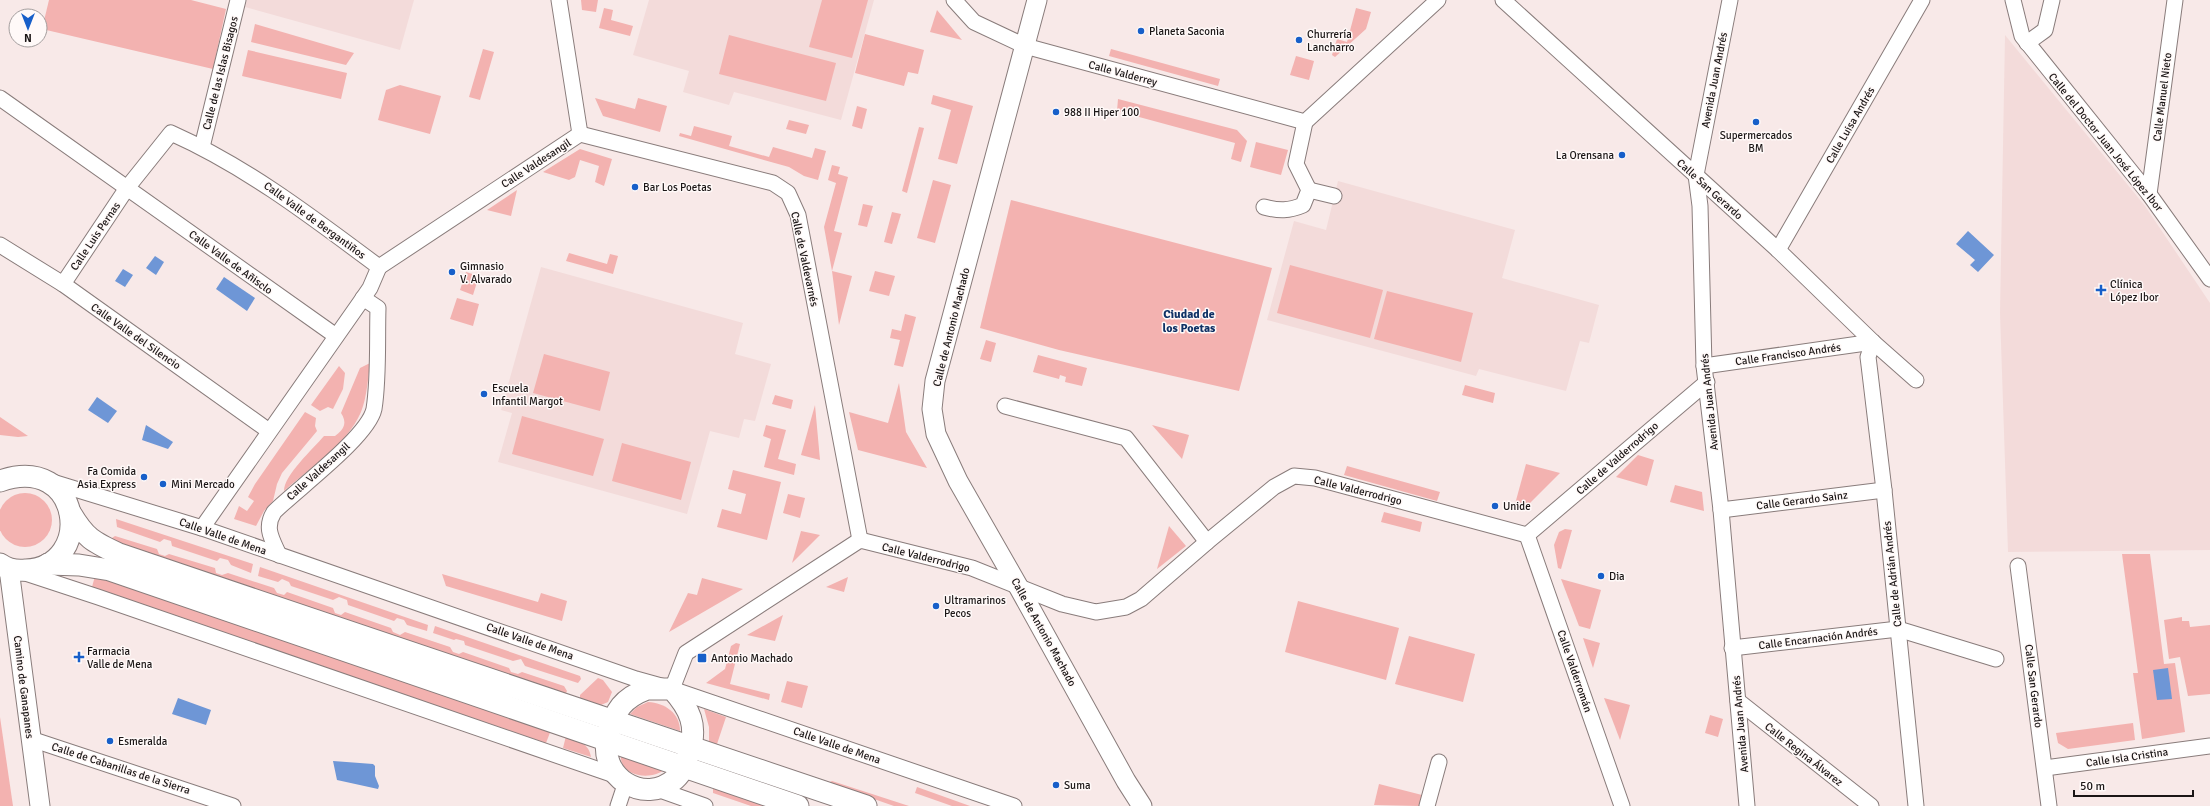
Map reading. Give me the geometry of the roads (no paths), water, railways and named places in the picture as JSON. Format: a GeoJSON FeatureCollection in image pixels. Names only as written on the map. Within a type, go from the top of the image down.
{"type":"FeatureCollection","features":[{"type":"Feature","properties":{"kind":"main road"},"geometry":{"type":"LineString","coordinates":[[0,469],[35,477],[62,494],[78,527],[90,540],[119,554],[612,721],[798,806]]}},
{"type":"Feature","properties":{"kind":"main road"},"geometry":{"type":"LineString","coordinates":[[0,481],[15,475],[35,477]]}},
{"type":"Feature","properties":{"kind":"main road"},"geometry":{"type":"LineString","coordinates":[[8,568],[34,570],[48,564],[60,554],[68,542],[70,532],[70,512]]}},
{"type":"Feature","properties":{"kind":"main road"},"geometry":{"type":"LineString","coordinates":[[48,564],[79,565],[110,570],[606,742],[688,757],[866,806]]}},
{"type":"Feature","properties":{"kind":"main road"},"geometry":{"type":"LineString","coordinates":[[647,689],[672,689],[686,704],[692,720],[694,736],[688,757],[675,780],[657,789],[635,788],[619,780],[607,758],[606,742],[612,721],[621,705],[632,695],[647,689]]}},
{"type":"Feature","properties":{"kind":"street","name":"Calle de las Islas Bisagos"},"geometry":{"type":"LineString","coordinates":[[202,147],[238,0]]}},
{"type":"Feature","properties":{"kind":"street","name":"Calle Valdesangil"},"geometry":{"type":"LineString","coordinates":[[379,267],[580,134],[559,0]]}},
{"type":"Feature","properties":{"kind":"street","name":"Calle Valderrey"},"geometry":{"type":"LineString","coordinates":[[954,0],[974,22],[1025,46],[1305,122]]}},
{"type":"Feature","properties":{"kind":"street","name":"Calle de Antonio Machado"},"geometry":{"type":"LineString","coordinates":[[1037,0],[935,381],[932,409],[936,434],[958,481],[1126,781],[1142,806]]}},
{"type":"Feature","properties":{"kind":"street"},"geometry":{"type":"LineString","coordinates":[[1271,209],[1291,210],[1304,205],[1309,190],[1296,164],[1305,122],[1438,0]]}},
{"type":"Feature","properties":{"kind":"street","name":"Calle San Gerardo"},"geometry":{"type":"LineString","coordinates":[[1503,0],[1778,250],[1873,342],[1916,380]]}},
{"type":"Feature","properties":{"kind":"street","name":"Avenida Juan Andrés"},"geometry":{"type":"LineString","coordinates":[[1730,0],[1696,175],[1700,206],[1704,366],[1721,510],[1732,648],[1748,806]]}},
{"type":"Feature","properties":{"kind":"street","name":"Calle Luisa Andrés"},"geometry":{"type":"LineString","coordinates":[[1778,250],[1922,0]]}},
{"type":"Feature","properties":{"kind":"street","name":"Calle del Doctor Juan José López Ibor"},"geometry":{"type":"LineString","coordinates":[[2013,0],[2022,36],[2149,194],[2210,279]]}},
{"type":"Feature","properties":{"kind":"street"},"geometry":{"type":"LineString","coordinates":[[2027,43],[2045,30],[2052,0]]}},
{"type":"Feature","properties":{"kind":"street","name":"Calle Manuel Nieto"},"geometry":{"type":"LineString","coordinates":[[2149,194],[2175,0]]}},
{"type":"Feature","properties":{"kind":"street"},"geometry":{"type":"LineString","coordinates":[[0,98],[127,188]]}},
{"type":"Feature","properties":{"kind":"street","name":"Calle Valle de Bergantiños"},"geometry":{"type":"LineString","coordinates":[[127,188],[171,133],[202,147],[275,190],[379,267]]}},
{"type":"Feature","properties":{"kind":"street","name":"Calle de Valdevarnés"},"geometry":{"type":"LineString","coordinates":[[580,134],[773,183],[788,193],[798,214],[860,540]]}},
{"type":"Feature","properties":{"kind":"street","name":"Calle Luis Pernas"},"geometry":{"type":"LineString","coordinates":[[63,284],[127,188]]}},
{"type":"Feature","properties":{"kind":"street","name":"Calle Valle de Añisclo"},"geometry":{"type":"LineString","coordinates":[[127,188],[336,336]]}},
{"type":"Feature","properties":{"kind":"street"},"geometry":{"type":"LineString","coordinates":[[1309,190],[1334,196]]}},
{"type":"Feature","properties":{"kind":"street","name":"Calle Valle del Silencio"},"geometry":{"type":"LineString","coordinates":[[0,245],[63,284],[270,431]]}},
{"type":"Feature","properties":{"kind":"street"},"geometry":{"type":"LineString","coordinates":[[202,528],[363,298],[379,267]]}},
{"type":"Feature","properties":{"kind":"street","name":"Calle Valdesangil"},"geometry":{"type":"LineString","coordinates":[[279,555],[269,528],[269,520],[274,512],[346,448],[361,430],[374,410],[378,308],[363,298]]}},
{"type":"Feature","properties":{"kind":"street","name":"Calle Francisco Andrés"},"geometry":{"type":"LineString","coordinates":[[1704,366],[1873,342]]}},
{"type":"Feature","properties":{"kind":"street","name":"Calle de Adrián Andrés"},"geometry":{"type":"LineString","coordinates":[[1873,342],[1868,357],[1884,490],[1916,806]]}},
{"type":"Feature","properties":{"kind":"street","name":"Calle de Valderrodrigo"},"geometry":{"type":"LineString","coordinates":[[1527,535],[1707,382]]}},
{"type":"Feature","properties":{"kind":"street"},"geometry":{"type":"LineString","coordinates":[[1005,406],[1126,438],[1207,542]]}},
{"type":"Feature","properties":{"kind":"street","name":"Calle Valderrodrigo"},"geometry":{"type":"LineString","coordinates":[[860,540],[972,568],[1062,604],[1096,612],[1126,607],[1141,599],[1274,487],[1294,476],[1315,478],[1527,535]]}},
{"type":"Feature","properties":{"kind":"street","name":"Calle Valle de Mena"},"geometry":{"type":"LineString","coordinates":[[35,477],[202,528],[636,679],[672,689],[1014,806]]}},
{"type":"Feature","properties":{"kind":"street","name":"Calle Gerardo Sainz"},"geometry":{"type":"LineString","coordinates":[[1721,510],[1884,490]]}},
{"type":"Feature","properties":{"kind":"street","name":"Calle Valderromán"},"geometry":{"type":"LineString","coordinates":[[1527,535],[1622,806]]}},
{"type":"Feature","properties":{"kind":"street"},"geometry":{"type":"LineString","coordinates":[[672,689],[686,653],[860,540]]}},
{"type":"Feature","properties":{"kind":"street","name":"Calle San Gerardo"},"geometry":{"type":"LineString","coordinates":[[2018,566],[2049,806]]}},
{"type":"Feature","properties":{"kind":"street"},"geometry":{"type":"LineString","coordinates":[[8,568],[98,597],[619,780],[618,806]]}},
{"type":"Feature","properties":{"kind":"street","name":"Camino de Ganapanes"},"geometry":{"type":"LineString","coordinates":[[8,568],[40,806]]}},
{"type":"Feature","properties":{"kind":"street","name":"Calle Encarnación Andrés"},"geometry":{"type":"LineString","coordinates":[[1732,648],[1898,629],[1996,660]]}},
{"type":"Feature","properties":{"kind":"street","name":"Calle Regina Álvarez"},"geometry":{"type":"LineString","coordinates":[[1738,701],[1871,806]]}},
{"type":"Feature","properties":{"kind":"street","name":"Calle de Cabanillas de la Sierra"},"geometry":{"type":"LineString","coordinates":[[31,739],[233,806]]}},
{"type":"Feature","properties":{"kind":"street","name":"Calle Isla Cristina"},"geometry":{"type":"LineString","coordinates":[[2045,768],[2210,746]]}},
{"type":"Feature","properties":{"kind":"street"},"geometry":{"type":"LineString","coordinates":[[1426,806],[1440,762]]}},
{"type":"Feature","properties":{"kind":"street","name":"Calle de Antonio Machado"},"geometry":{"type":"LineString","coordinates":[[1126,781],[1127,806]]}},
{"type":"Feature","properties":{"kind":"street"},"geometry":{"type":"LineString","coordinates":[[657,789],[705,806]]}},
{"type":"Feature","properties":{"kind":"water"},"geometry":{"type":"Polygon","coordinates":[[[1968,231],[1994,255],[1978,272],[1970,265],[1975,260],[1956,244],[1968,231]]]}},
{"type":"Feature","properties":{"kind":"water"},"geometry":{"type":"Polygon","coordinates":[[[155,256],[164,262],[156,275],[146,268],[155,256]]]}},
{"type":"Feature","properties":{"kind":"water"},"geometry":{"type":"Polygon","coordinates":[[[123,269],[133,275],[125,287],[115,281],[123,269]]]}},
{"type":"Feature","properties":{"kind":"water"},"geometry":{"type":"Polygon","coordinates":[[[224,277],[255,298],[247,311],[216,289],[224,277]]]}},
{"type":"Feature","properties":{"kind":"water"},"geometry":{"type":"Polygon","coordinates":[[[97,397],[117,411],[108,423],[88,410],[97,397]]]}},
{"type":"Feature","properties":{"kind":"water"},"geometry":{"type":"Polygon","coordinates":[[[146,425],[173,442],[168,449],[142,440],[146,425]]]}},
{"type":"Feature","properties":{"kind":"water"},"geometry":{"type":"Polygon","coordinates":[[[2168,668],[2172,699],[2157,700],[2153,670],[2168,668]]]}},
{"type":"Feature","properties":{"kind":"water"},"geometry":{"type":"Polygon","coordinates":[[[178,698],[211,710],[206,725],[172,714],[178,698]]]}},
{"type":"Feature","properties":{"kind":"water"},"geometry":{"type":"Polygon","coordinates":[[[333,761],[373,764],[375,766],[375,776],[379,786],[378,789],[337,780],[333,761]]]}},
{"type":"Feature","properties":{"kind":"place","name":"Planeta Saconia"},"geometry":{"type":"Point","coordinates":[1141,31]}},
{"type":"Feature","properties":{"kind":"place","name":"Churrería Lancharro"},"geometry":{"type":"Point","coordinates":[1299,40]}},
{"type":"Feature","properties":{"kind":"place","name":"988 II Hiper 100"},"geometry":{"type":"Point","coordinates":[1056,112]}},
{"type":"Feature","properties":{"kind":"place","name":"Supermercados BM"},"geometry":{"type":"Point","coordinates":[1756,122]}},
{"type":"Feature","properties":{"kind":"place","name":"La Orensana"},"geometry":{"type":"Point","coordinates":[1622,155]}},
{"type":"Feature","properties":{"kind":"place","name":"Bar Los Poetas"},"geometry":{"type":"Point","coordinates":[635,187]}},
{"type":"Feature","properties":{"kind":"place","name":"Gimnasio V. Alvarado"},"geometry":{"type":"Point","coordinates":[452,272]}},
{"type":"Feature","properties":{"kind":"place","name":"Clínica López Ibor"},"geometry":{"type":"Point","coordinates":[2101,290]}},
{"type":"Feature","properties":{"kind":"place","name":"Escuela Infantil Margot"},"geometry":{"type":"Point","coordinates":[484,394]}},
{"type":"Feature","properties":{"kind":"place","name":"Fa Comida Asia Express"},"geometry":{"type":"Point","coordinates":[144,477]}},
{"type":"Feature","properties":{"kind":"place","name":"Mini Mercado"},"geometry":{"type":"Point","coordinates":[163,484]}},
{"type":"Feature","properties":{"kind":"place","name":"Unide"},"geometry":{"type":"Point","coordinates":[1495,506]}},
{"type":"Feature","properties":{"kind":"place","name":"Dia"},"geometry":{"type":"Point","coordinates":[1601,576]}},
{"type":"Feature","properties":{"kind":"place","name":"Ultramarinos Pecos"},"geometry":{"type":"Point","coordinates":[936,606]}},
{"type":"Feature","properties":{"kind":"place","name":"Farmacia Valle de Mena"},"geometry":{"type":"Point","coordinates":[79,657]}},
{"type":"Feature","properties":{"kind":"place","name":"Antonio Machado"},"geometry":{"type":"Point","coordinates":[702,658]}},
{"type":"Feature","properties":{"kind":"place","name":"Esmeralda"},"geometry":{"type":"Point","coordinates":[110,741]}},
{"type":"Feature","properties":{"kind":"place","name":"Suma"},"geometry":{"type":"Point","coordinates":[1056,785]}},
{"type":"Feature","properties":{"kind":"district","name":"Ciudad de los Poetas"},"geometry":{"type":"Point","coordinates":[1189,321]}}]}
